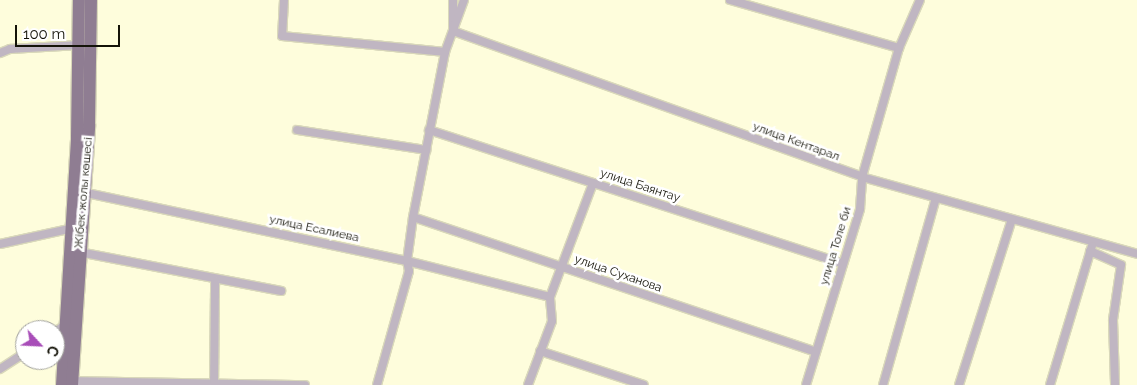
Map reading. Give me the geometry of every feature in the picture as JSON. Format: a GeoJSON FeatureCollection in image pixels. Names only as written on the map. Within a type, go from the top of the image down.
{"type":"FeatureCollection","features":[{"type":"Feature","properties":{"kind":"main road","name":"Жібек жолы көшесі"},"geometry":{"type":"LineString","coordinates":[[69,384],[79,252],[79,0]]}},
{"type":"Feature","properties":{"kind":"main road","name":"Жібек жолы көшесі"},"geometry":{"type":"LineString","coordinates":[[61,320],[69,229],[78,191],[89,126],[91,0]]}},
{"type":"Feature","properties":{"kind":"main road","name":"Жібек жолы көшесі"},"geometry":{"type":"LineString","coordinates":[[65,359],[69,384]]}},
{"type":"Feature","properties":{"kind":"street"},"geometry":{"type":"LineString","coordinates":[[284,0],[282,36],[444,52]]}},
{"type":"Feature","properties":{"kind":"street"},"geometry":{"type":"LineString","coordinates":[[453,0],[454,31]]}},
{"type":"Feature","properties":{"kind":"street"},"geometry":{"type":"LineString","coordinates":[[377,385],[409,271],[407,261],[413,217],[444,52],[454,31],[464,0]]}},
{"type":"Feature","properties":{"kind":"street"},"geometry":{"type":"LineString","coordinates":[[730,0],[899,48]]}},
{"type":"Feature","properties":{"kind":"street","name":"улица Толе би"},"geometry":{"type":"LineString","coordinates":[[806,385],[860,210],[862,177],[899,48],[920,0]]}},
{"type":"Feature","properties":{"kind":"street","name":"улица Кентарал"},"geometry":{"type":"LineString","coordinates":[[454,31],[862,177],[1137,254]]}},
{"type":"Feature","properties":{"kind":"street"},"geometry":{"type":"LineString","coordinates":[[0,53],[10,49],[80,45]]}},
{"type":"Feature","properties":{"kind":"street"},"geometry":{"type":"LineString","coordinates":[[297,130],[426,150]]}},
{"type":"Feature","properties":{"kind":"street","name":"улица Баянтау"},"geometry":{"type":"LineString","coordinates":[[430,130],[843,264]]}},
{"type":"Feature","properties":{"kind":"street"},"geometry":{"type":"LineString","coordinates":[[528,385],[552,321],[550,297],[563,267],[593,183]]}},
{"type":"Feature","properties":{"kind":"street","name":"улица Есалиева"},"geometry":{"type":"LineString","coordinates":[[78,191],[407,261],[550,297]]}},
{"type":"Feature","properties":{"kind":"street"},"geometry":{"type":"LineString","coordinates":[[883,385],[936,198]]}},
{"type":"Feature","properties":{"kind":"street","name":"улица Суханова"},"geometry":{"type":"LineString","coordinates":[[413,217],[816,352]]}},
{"type":"Feature","properties":{"kind":"street"},"geometry":{"type":"LineString","coordinates":[[959,385],[1012,219]]}},
{"type":"Feature","properties":{"kind":"street"},"geometry":{"type":"LineString","coordinates":[[0,244],[69,229]]}},
{"type":"Feature","properties":{"kind":"street"},"geometry":{"type":"LineString","coordinates":[[1050,385],[1093,242]]}},
{"type":"Feature","properties":{"kind":"street"},"geometry":{"type":"LineString","coordinates":[[1090,251],[1121,265],[1113,320],[1115,385]]}},
{"type":"Feature","properties":{"kind":"street"},"geometry":{"type":"LineString","coordinates":[[79,252],[215,281],[281,291]]}},
{"type":"Feature","properties":{"kind":"street"},"geometry":{"type":"LineString","coordinates":[[214,384],[215,281]]}},
{"type":"Feature","properties":{"kind":"street"},"geometry":{"type":"LineString","coordinates":[[540,351],[644,385]]}},
{"type":"Feature","properties":{"kind":"street"},"geometry":{"type":"LineString","coordinates":[[0,369],[15,359]]}},
{"type":"Feature","properties":{"kind":"street"},"geometry":{"type":"LineString","coordinates":[[69,384],[305,385]]}}]}
